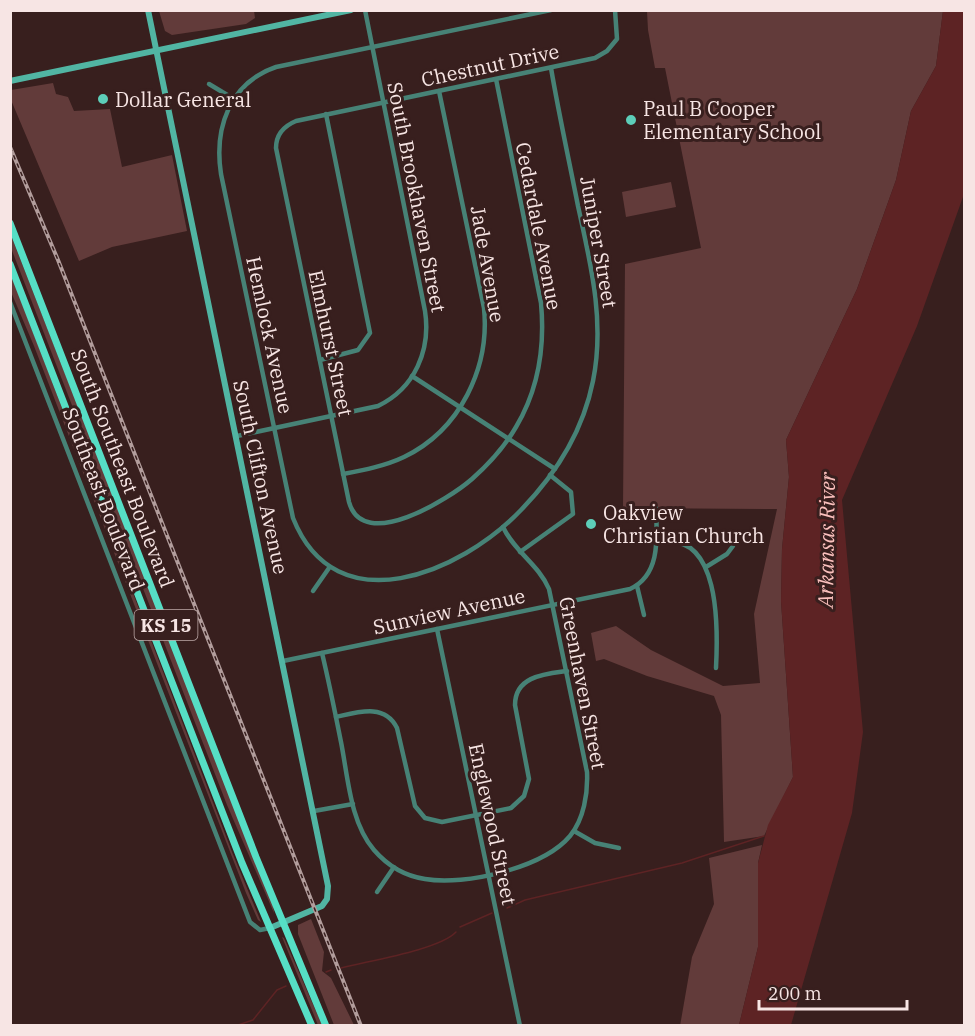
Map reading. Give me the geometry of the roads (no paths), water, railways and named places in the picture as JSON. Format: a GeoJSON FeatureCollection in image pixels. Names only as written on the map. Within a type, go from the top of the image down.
{"type":"FeatureCollection","features":[{"type":"Feature","properties":{"kind":"main road","name":"South Southeast Boulevard"},"geometry":{"type":"LineString","coordinates":[[10,223],[283,924],[326,1026]]}},
{"type":"Feature","properties":{"kind":"main road","name":"South Southeast Boulevard"},"geometry":{"type":"LineString","coordinates":[[10,264],[270,928],[312,1026]]}},
{"type":"Feature","properties":{"kind":"street","name":"South Clifton Avenue"},"geometry":{"type":"LineString","coordinates":[[148,10],[328,886],[327,899],[315,911],[283,924]]}},
{"type":"Feature","properties":{"kind":"street"},"geometry":{"type":"LineString","coordinates":[[10,81],[327,13],[351,10]]}},
{"type":"Feature","properties":{"kind":"street","name":"South Brookhaven Street"},"geometry":{"type":"LineString","coordinates":[[237,436],[367,410],[389,401],[412,376],[425,348],[426,318],[365,10]]}},
{"type":"Feature","properties":{"kind":"street"},"geometry":{"type":"LineString","coordinates":[[208,84],[234,99],[251,81],[272,69],[551,10]]}},
{"type":"Feature","properties":{"kind":"street","name":"Chestnut Drive"},"geometry":{"type":"LineString","coordinates":[[276,140],[290,124],[326,114],[595,58],[610,49],[618,35],[615,10]]}},
{"type":"Feature","properties":{"kind":"street","name":"Juniper Street"},"geometry":{"type":"LineString","coordinates":[[329,568],[357,579],[398,579],[454,558],[503,527],[520,511],[550,476],[571,444],[589,397],[596,365],[596,288],[550,68]]}},
{"type":"Feature","properties":{"kind":"street","name":"Cedardale Avenue"},"geometry":{"type":"LineString","coordinates":[[388,522],[425,509],[462,487],[483,469],[509,438],[523,413],[534,385],[540,356],[542,319],[496,80]]}},
{"type":"Feature","properties":{"kind":"street","name":"Jade Avenue"},"geometry":{"type":"LineString","coordinates":[[343,474],[382,465],[412,452],[442,430],[460,407],[479,367],[486,327],[439,91]]}},
{"type":"Feature","properties":{"kind":"street","name":"Hemlock Avenue"},"geometry":{"type":"LineString","coordinates":[[234,99],[220,129],[219,160],[293,518],[309,549],[329,568]]}},
{"type":"Feature","properties":{"kind":"street"},"geometry":{"type":"LineString","coordinates":[[320,360],[358,350],[366,343],[370,333],[326,114]]}},
{"type":"Feature","properties":{"kind":"street","name":"Elmhurst Street"},"geometry":{"type":"LineString","coordinates":[[276,140],[349,504],[356,518],[372,524],[388,522]]}},
{"type":"Feature","properties":{"kind":"street","name":"Southeast Boulevard"},"geometry":{"type":"LineString","coordinates":[[10,302],[33,355],[250,922],[260,930],[270,928]]}},
{"type":"Feature","properties":{"kind":"street"},"geometry":{"type":"LineString","coordinates":[[412,376],[555,469]]}},
{"type":"Feature","properties":{"kind":"street"},"geometry":{"type":"LineString","coordinates":[[520,552],[573,514],[571,492],[550,476]]}},
{"type":"Feature","properties":{"kind":"street"},"geometry":{"type":"LineString","coordinates":[[644,615],[637,586],[650,570],[657,543],[656,508]]}},
{"type":"Feature","properties":{"kind":"street","name":"Greenhaven Street"},"geometry":{"type":"LineString","coordinates":[[393,867],[418,878],[435,880],[488,873],[538,860],[560,846],[574,831],[584,809],[588,782],[553,605],[543,578],[520,552],[503,527]]}},
{"type":"Feature","properties":{"kind":"street"},"geometry":{"type":"LineString","coordinates":[[657,543],[673,543],[686,547],[698,555],[706,567],[711,584],[716,629],[716,668]]}},
{"type":"Feature","properties":{"kind":"street"},"geometry":{"type":"LineString","coordinates":[[706,567],[727,554],[733,546]]}},
{"type":"Feature","properties":{"kind":"street"},"geometry":{"type":"LineString","coordinates":[[313,591],[329,568]]}},
{"type":"Feature","properties":{"kind":"street","name":"Sunview Avenue"},"geometry":{"type":"LineString","coordinates":[[282,661],[637,586]]}},
{"type":"Feature","properties":{"kind":"street","name":"Englewood Street"},"geometry":{"type":"LineString","coordinates":[[437,629],[520,1026]]}},
{"type":"Feature","properties":{"kind":"street"},"geometry":{"type":"LineString","coordinates":[[322,652],[353,804],[366,840],[378,855],[393,867],[377,892]]}},
{"type":"Feature","properties":{"kind":"street"},"geometry":{"type":"LineString","coordinates":[[336,717],[376,710],[392,719],[397,728],[413,800],[425,818],[442,822],[515,806],[528,788],[528,776],[514,705],[518,689],[533,677],[567,670]]}},
{"type":"Feature","properties":{"kind":"street"},"geometry":{"type":"LineString","coordinates":[[314,811],[353,804]]}},
{"type":"Feature","properties":{"kind":"street"},"geometry":{"type":"LineString","coordinates":[[574,831],[595,843],[619,848]]}},
{"type":"Feature","properties":{"kind":"street"},"geometry":{"type":"LineString","coordinates":[[270,928],[283,924]]}},
{"type":"Feature","properties":{"kind":"water","name":"Arkansas River"},"geometry":{"type":"Polygon","coordinates":[[[943,11],[964,11],[964,194],[917,326],[842,500],[863,732],[852,813],[791,1025],[739,1025],[758,947],[758,863],[768,825],[793,777],[781,601],[782,549],[789,477],[786,440],[857,289],[896,180],[911,111],[936,66],[943,11]]]}},
{"type":"Feature","properties":{"kind":"waterway"},"geometry":{"type":"LineString","coordinates":[[507,908],[525,900],[682,863],[764,836]]}},
{"type":"Feature","properties":{"kind":"waterway"},"geometry":{"type":"LineString","coordinates":[[460,927],[492,913]]}},
{"type":"Feature","properties":{"kind":"waterway"},"geometry":{"type":"LineString","coordinates":[[341,968],[435,944],[456,932]]}},
{"type":"Feature","properties":{"kind":"waterway"},"geometry":{"type":"LineString","coordinates":[[326,972],[331,970]]}},
{"type":"Feature","properties":{"kind":"waterway"},"geometry":{"type":"LineString","coordinates":[[235,1026],[253,1020],[277,990],[286,986]]}},
{"type":"Feature","properties":{"kind":"railway"},"geometry":{"type":"LineString","coordinates":[[10,147],[58,260],[361,1026]]}},
{"type":"Feature","properties":{"kind":"place","name":"Dollar General"},"geometry":{"type":"Point","coordinates":[103,99]}},
{"type":"Feature","properties":{"kind":"place","name":"Paul B Cooper Elementary School"},"geometry":{"type":"Point","coordinates":[631,120]}},
{"type":"Feature","properties":{"kind":"place","name":"Oakview Christian Church"},"geometry":{"type":"Point","coordinates":[591,524]}}]}
